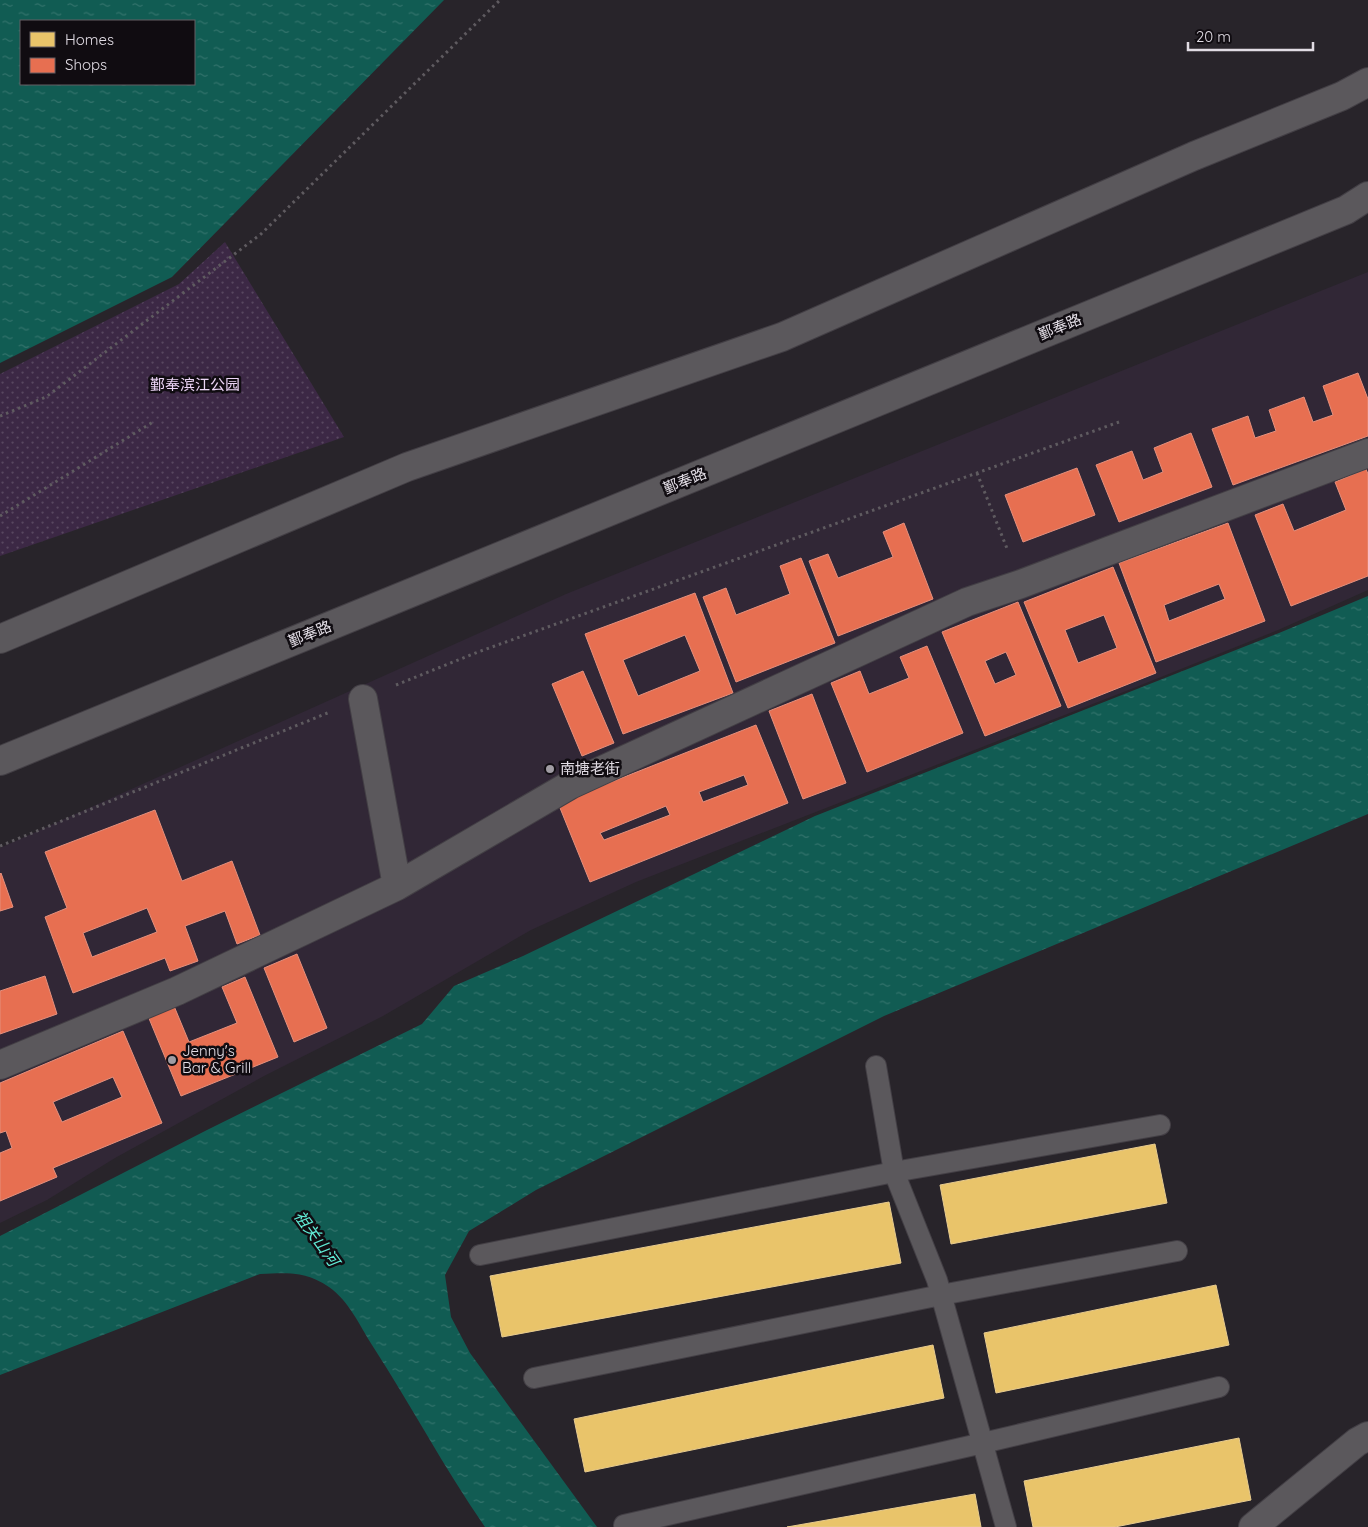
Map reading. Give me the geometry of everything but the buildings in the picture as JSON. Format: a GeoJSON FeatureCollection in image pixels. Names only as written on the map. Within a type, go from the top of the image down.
{"type":"FeatureCollection","features":[{"type":"Feature","properties":{"kind":"main road"},"geometry":{"type":"LineString","coordinates":[[0,640],[407,467],[782,337],[1194,156],[1342,96],[1368,82]]}},
{"type":"Feature","properties":{"kind":"main road","name":"鄞奉路"},"geometry":{"type":"LineString","coordinates":[[0,760],[1337,214],[1368,196]]}},
{"type":"Feature","properties":{"kind":"main road"},"geometry":{"type":"LineString","coordinates":[[0,1065],[178,991],[397,886],[570,785],[967,602],[1021,584],[1368,452]]}},
{"type":"Feature","properties":{"kind":"main road"},"geometry":{"type":"LineString","coordinates":[[363,699],[397,886]]}},
{"type":"Feature","properties":{"kind":"main road"},"geometry":{"type":"LineString","coordinates":[[1253,1527],[1357,1442],[1368,1436]]}},
{"type":"Feature","properties":{"kind":"lane"},"geometry":{"type":"LineString","coordinates":[[876,1066],[894,1172],[941,1295],[1006,1527]]}},
{"type":"Feature","properties":{"kind":"lane"},"geometry":{"type":"LineString","coordinates":[[480,1255],[894,1172],[1160,1125]]}},
{"type":"Feature","properties":{"kind":"lane"},"geometry":{"type":"LineString","coordinates":[[534,1378],[941,1295],[1177,1251]]}},
{"type":"Feature","properties":{"kind":"lane"},"geometry":{"type":"LineString","coordinates":[[624,1525],[1219,1387]]}},
{"type":"Feature","properties":{"kind":"path"},"geometry":{"type":"LineString","coordinates":[[0,416],[46,397],[261,234],[500,0]]}},
{"type":"Feature","properties":{"kind":"path"},"geometry":{"type":"LineString","coordinates":[[0,516],[153,422]]}},
{"type":"Feature","properties":{"kind":"path"},"geometry":{"type":"LineString","coordinates":[[0,846],[478,652],[1119,422]]}},
{"type":"Feature","properties":{"kind":"path"},"geometry":{"type":"LineString","coordinates":[[977,473],[1021,584]]}},
{"type":"Feature","properties":{"kind":"shaded area","name":"南塘老街"},"geometry":{"type":"Polygon","coordinates":[[[1368,272],[1368,590],[1278,630],[1126,691],[636,882],[531,930],[383,1016],[264,1076],[115,1158],[47,1200],[0,1223],[0,848],[566,594],[1368,272]]]}},
{"type":"Feature","properties":{"kind":"green space","name":"鄞奉滨江公园"},"geometry":{"type":"Polygon","coordinates":[[[225,242],[344,437],[0,556],[0,374],[179,284],[225,242]]]}},
{"type":"Feature","properties":{"kind":"water"},"geometry":{"type":"Polygon","coordinates":[[[0,0],[444,0],[172,277],[0,363],[0,0]]]}},
{"type":"Feature","properties":{"kind":"water","name":"祖关山河"},"geometry":{"type":"Polygon","coordinates":[[[1368,596],[1368,814],[884,1016],[536,1190],[469,1231],[445,1275],[451,1317],[470,1353],[597,1527],[485,1527],[348,1306],[329,1287],[312,1278],[288,1273],[260,1274],[0,1375],[0,1236],[207,1130],[422,1024],[454,986],[523,956],[815,816],[1368,596]]]}},
{"type":"Feature","properties":{"kind":"place","name":"南塘老街"},"geometry":{"type":"Point","coordinates":[550,769]}},
{"type":"Feature","properties":{"kind":"place","name":"Jenny's Bar & Grill"},"geometry":{"type":"Point","coordinates":[172,1060]}}]}
